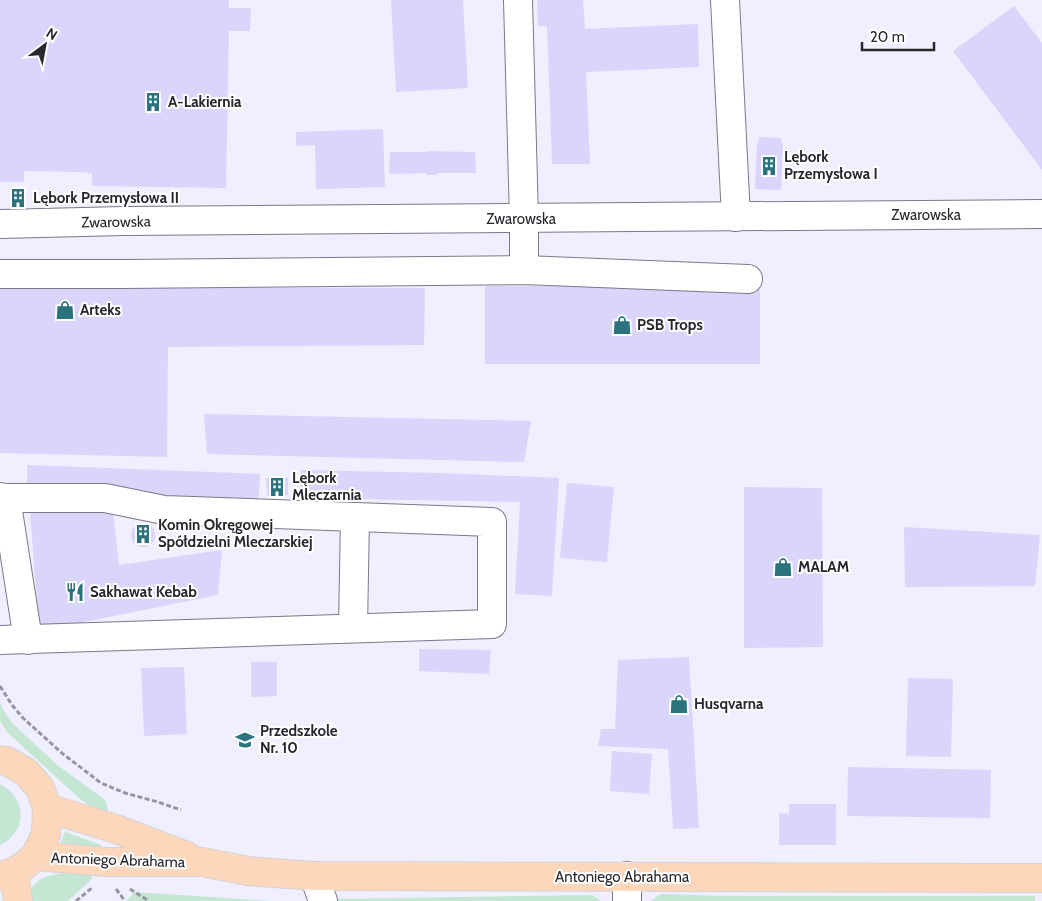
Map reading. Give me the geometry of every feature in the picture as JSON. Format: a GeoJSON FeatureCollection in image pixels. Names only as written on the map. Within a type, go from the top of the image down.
{"type":"FeatureCollection","features":[{"type":"Feature","properties":{"kind":"main road"},"geometry":{"type":"LineString","coordinates":[[2,755],[26,772],[40,788],[47,808],[46,834],[16,868],[18,901]]}},
{"type":"Feature","properties":{"kind":"main road","name":"Antoniego Abrahama"},"geometry":{"type":"LineString","coordinates":[[47,808],[116,828],[202,862],[248,871],[318,889],[627,889],[1042,878]]}},
{"type":"Feature","properties":{"kind":"main road","name":"Antoniego Abrahama"},"geometry":{"type":"LineString","coordinates":[[16,868],[107,862],[202,862]]}},
{"type":"Feature","properties":{"kind":"street"},"geometry":{"type":"LineString","coordinates":[[518,0],[524,270]]}},
{"type":"Feature","properties":{"kind":"street"},"geometry":{"type":"LineString","coordinates":[[725,0],[736,217]]}},
{"type":"Feature","properties":{"kind":"street","name":"Zwarowska"},"geometry":{"type":"LineString","coordinates":[[0,224],[124,221],[1042,214]]}},
{"type":"Feature","properties":{"kind":"street"},"geometry":{"type":"LineString","coordinates":[[0,274],[524,270],[748,279]]}},
{"type":"Feature","properties":{"kind":"street"},"geometry":{"type":"LineString","coordinates":[[0,640],[28,640],[492,624],[492,522],[164,510],[105,498],[3,498],[28,640]]}},
{"type":"Feature","properties":{"kind":"street"},"geometry":{"type":"LineString","coordinates":[[353,628],[355,517]]}},
{"type":"Feature","properties":{"kind":"path"},"geometry":{"type":"LineString","coordinates":[[0,686],[23,718],[63,754],[100,783],[125,793],[181,810]]}},
{"type":"Feature","properties":{"kind":"path"},"geometry":{"type":"LineString","coordinates":[[76,901],[94,887]]}},
{"type":"Feature","properties":{"kind":"green space"},"geometry":{"type":"Polygon","coordinates":[[[0,702],[12,723],[56,764],[105,800],[108,809],[107,814],[80,799],[8,733],[0,721],[0,702]]]}},
{"type":"Feature","properties":{"kind":"green space"},"geometry":{"type":"Polygon","coordinates":[[[0,784],[9,790],[15,798],[21,815],[16,832],[0,845],[0,784]]]}},
{"type":"Feature","properties":{"kind":"green space"},"geometry":{"type":"Polygon","coordinates":[[[65,831],[101,845],[99,850],[59,847],[65,831]]]}},
{"type":"Feature","properties":{"kind":"green space"},"geometry":{"type":"Polygon","coordinates":[[[93,873],[91,880],[68,901],[28,901],[31,888],[40,880],[51,875],[93,873]]]}},
{"type":"Feature","properties":{"kind":"green space"},"geometry":{"type":"Polygon","coordinates":[[[135,892],[271,901],[126,901],[135,892]]]}},
{"type":"Feature","properties":{"kind":"green space"},"geometry":{"type":"Polygon","coordinates":[[[661,894],[723,896],[1035,896],[1035,901],[651,901],[661,894]]]}},
{"type":"Feature","properties":{"kind":"green space"},"geometry":{"type":"Polygon","coordinates":[[[592,895],[601,901],[333,901],[333,899],[592,895]]]}},
{"type":"Feature","properties":{"kind":"building","name":"A-Lakiernia"},"geometry":{"type":"Polygon","coordinates":[[[0,0],[229,0],[229,8],[251,8],[250,31],[229,31],[226,188],[92,186],[92,173],[78,172],[24,171],[24,182],[0,182],[0,0]]]}},
{"type":"Feature","properties":{"kind":"building"},"geometry":{"type":"Polygon","coordinates":[[[391,0],[463,0],[468,88],[396,92],[391,0]]]}},
{"type":"Feature","properties":{"kind":"building"},"geometry":{"type":"Polygon","coordinates":[[[537,0],[583,0],[585,29],[698,24],[699,67],[586,72],[590,164],[552,164],[547,26],[538,26],[537,0]]]}},
{"type":"Feature","properties":{"kind":"building"},"geometry":{"type":"Polygon","coordinates":[[[1014,6],[1042,43],[1042,170],[953,51],[1014,6]]]}},
{"type":"Feature","properties":{"kind":"building"},"geometry":{"type":"Polygon","coordinates":[[[383,129],[385,187],[316,189],[315,145],[296,146],[296,132],[383,129]]]}},
{"type":"Feature","properties":{"kind":"building","name":"Lębork Przemysłowa I"},"geometry":{"type":"Polygon","coordinates":[[[759,137],[782,138],[781,190],[755,189],[757,142],[759,142],[759,137]]]}},
{"type":"Feature","properties":{"kind":"building"},"geometry":{"type":"Polygon","coordinates":[[[390,152],[475,152],[476,173],[437,173],[437,175],[426,175],[426,173],[389,174],[390,152]]]}},
{"type":"Feature","properties":{"kind":"building","name":"Lębork Przemysłowa II"},"geometry":{"type":"Polygon","coordinates":[[[18,193],[23,198],[18,203],[13,198],[18,193]]]}},
{"type":"Feature","properties":{"kind":"building","name":"PSB Trops"},"geometry":{"type":"Polygon","coordinates":[[[485,286],[760,286],[760,364],[485,364],[485,286]]]}},
{"type":"Feature","properties":{"kind":"building"},"geometry":{"type":"Polygon","coordinates":[[[0,287],[425,288],[424,345],[168,347],[167,457],[0,453],[0,287]]]}},
{"type":"Feature","properties":{"kind":"building"},"geometry":{"type":"Polygon","coordinates":[[[204,414],[531,421],[524,462],[207,454],[204,414]]]}},
{"type":"Feature","properties":{"kind":"building"},"geometry":{"type":"Polygon","coordinates":[[[27,465],[260,474],[258,508],[27,489],[27,465]]]}},
{"type":"Feature","properties":{"kind":"building"},"geometry":{"type":"Polygon","coordinates":[[[301,470],[559,478],[552,596],[515,594],[520,502],[299,498],[301,470]]]}},
{"type":"Feature","properties":{"kind":"building","name":"Lębork Mleczarnia"},"geometry":{"type":"Polygon","coordinates":[[[288,477],[288,495],[267,496],[266,478],[288,477]]]}},
{"type":"Feature","properties":{"kind":"building"},"geometry":{"type":"Polygon","coordinates":[[[567,483],[614,487],[607,562],[560,558],[567,483]]]}},
{"type":"Feature","properties":{"kind":"building","name":"MALAM"},"geometry":{"type":"Polygon","coordinates":[[[744,487],[822,488],[823,647],[744,648],[744,487]]]}},
{"type":"Feature","properties":{"kind":"building"},"geometry":{"type":"Polygon","coordinates":[[[113,511],[119,565],[222,550],[218,595],[39,631],[30,512],[113,511]]]}},
{"type":"Feature","properties":{"kind":"building","name":"Komin Okręgowej Spółdzielni Mleczarskiej"},"geometry":{"type":"Polygon","coordinates":[[[143,523],[151,527],[155,535],[151,543],[143,547],[135,543],[131,535],[135,527],[143,523]]]}},
{"type":"Feature","properties":{"kind":"building"},"geometry":{"type":"Polygon","coordinates":[[[904,527],[1040,535],[1035,586],[905,587],[904,527]]]}},
{"type":"Feature","properties":{"kind":"building"},"geometry":{"type":"Polygon","coordinates":[[[419,649],[491,650],[489,674],[419,671],[419,649]]]}},
{"type":"Feature","properties":{"kind":"building"},"geometry":{"type":"Polygon","coordinates":[[[689,657],[699,828],[673,829],[668,749],[598,746],[601,729],[615,729],[618,660],[689,657]]]}},
{"type":"Feature","properties":{"kind":"building"},"geometry":{"type":"Polygon","coordinates":[[[251,662],[277,662],[277,696],[251,697],[251,662]]]}},
{"type":"Feature","properties":{"kind":"building"},"geometry":{"type":"Polygon","coordinates":[[[184,667],[187,734],[144,736],[141,668],[184,667]]]}},
{"type":"Feature","properties":{"kind":"building"},"geometry":{"type":"Polygon","coordinates":[[[908,678],[953,679],[951,757],[906,756],[908,678]]]}},
{"type":"Feature","properties":{"kind":"building"},"geometry":{"type":"Polygon","coordinates":[[[612,751],[652,754],[649,794],[610,791],[612,751]]]}},
{"type":"Feature","properties":{"kind":"building"},"geometry":{"type":"Polygon","coordinates":[[[848,767],[991,770],[990,818],[847,816],[848,767]]]}},
{"type":"Feature","properties":{"kind":"building"},"geometry":{"type":"Polygon","coordinates":[[[789,804],[836,804],[836,845],[779,845],[779,813],[789,814],[789,804]]]}},
{"type":"Feature","properties":{"kind":"place","name":"A-Lakiernia"},"geometry":{"type":"Point","coordinates":[153,102]}},
{"type":"Feature","properties":{"kind":"place","name":"Lębork Przemysłowa I"},"geometry":{"type":"Point","coordinates":[769,166]}},
{"type":"Feature","properties":{"kind":"place","name":"Lębork Przemysłowa II"},"geometry":{"type":"Point","coordinates":[18,198]}},
{"type":"Feature","properties":{"kind":"place","name":"Arteks"},"geometry":{"type":"Point","coordinates":[65,310]}},
{"type":"Feature","properties":{"kind":"place","name":"PSB Trops"},"geometry":{"type":"Point","coordinates":[622,325]}},
{"type":"Feature","properties":{"kind":"place","name":"Lębork Mleczarnia"},"geometry":{"type":"Point","coordinates":[277,487]}},
{"type":"Feature","properties":{"kind":"place","name":"Komin Okręgowej Spółdzielni Mleczarskiej"},"geometry":{"type":"Point","coordinates":[143,534]}},
{"type":"Feature","properties":{"kind":"place","name":"MALAM"},"geometry":{"type":"Point","coordinates":[783,567]}},
{"type":"Feature","properties":{"kind":"place","name":"Sakhawat Kebab"},"geometry":{"type":"Point","coordinates":[75,592]}},
{"type":"Feature","properties":{"kind":"place","name":"Husqvarna"},"geometry":{"type":"Point","coordinates":[679,704]}},
{"type":"Feature","properties":{"kind":"place","name":"Przedszkole Nr. 10"},"geometry":{"type":"Point","coordinates":[245,740]}}]}
